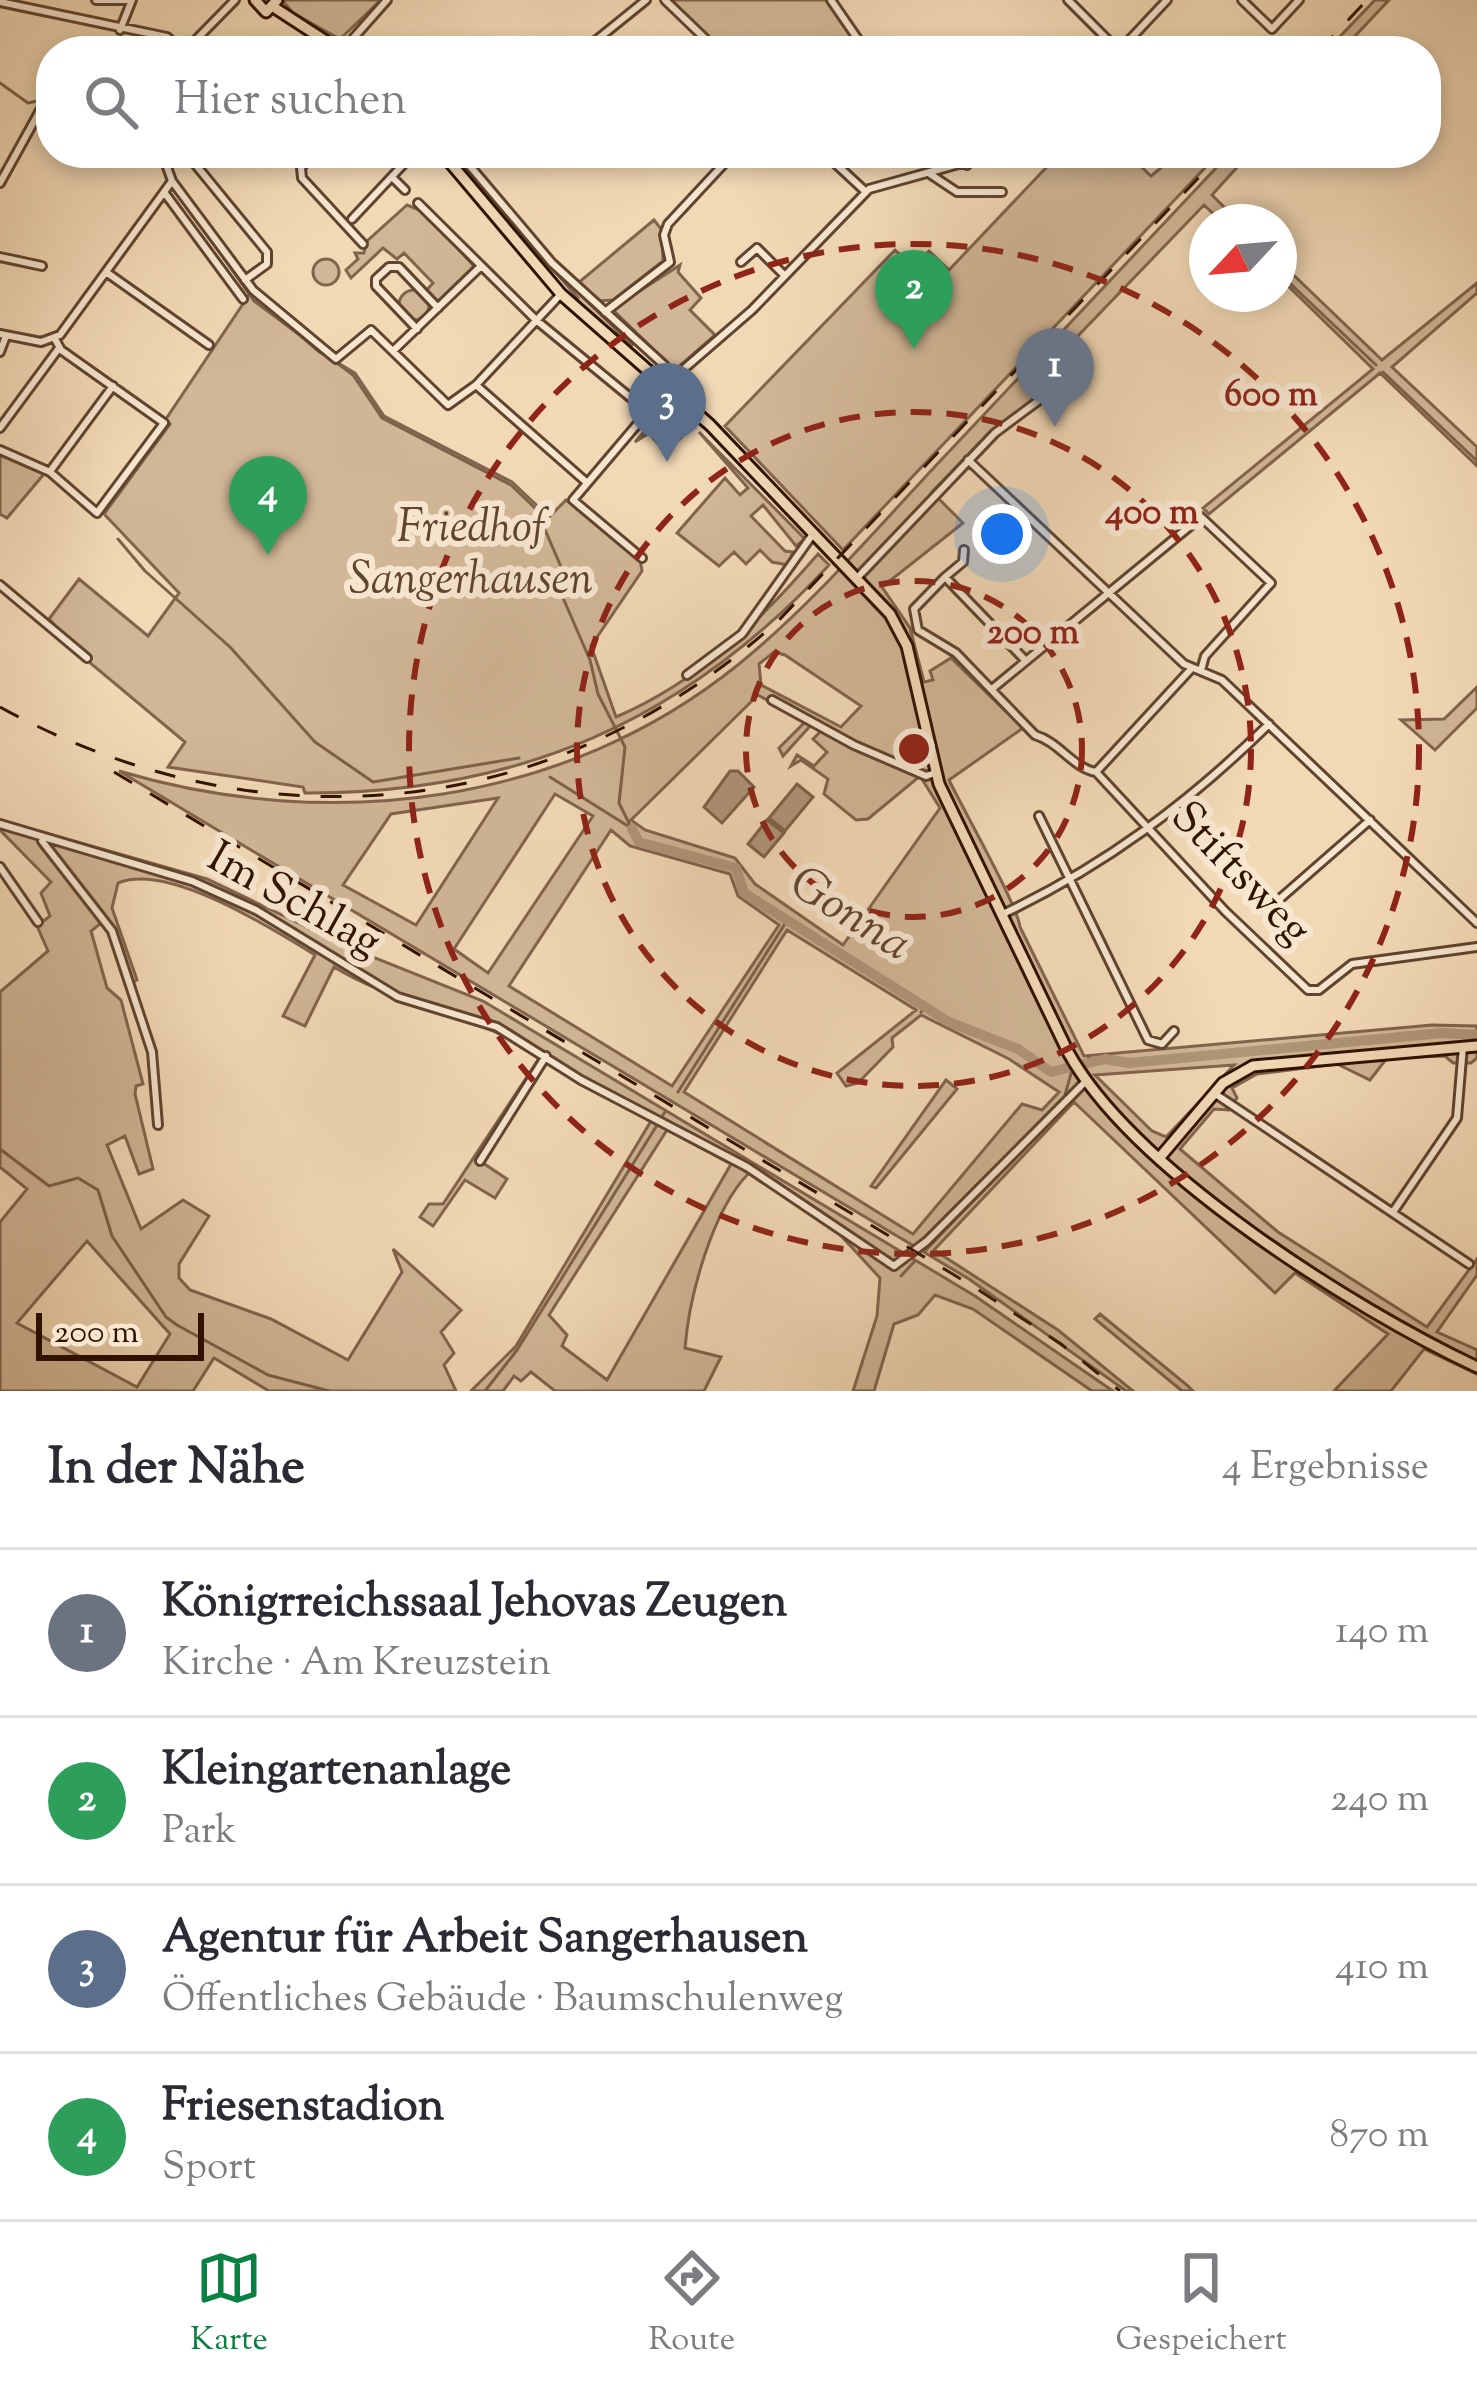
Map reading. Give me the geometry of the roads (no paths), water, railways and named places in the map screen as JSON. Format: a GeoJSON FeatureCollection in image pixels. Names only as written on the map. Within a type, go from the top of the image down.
{"type":"FeatureCollection","features":[{"type":"Feature","properties":{"kind":"main road"},"geometry":{"type":"LineString","coordinates":[[255,0],[262,11],[276,4],[321,36]]}},
{"type":"Feature","properties":{"kind":"main road"},"geometry":{"type":"LineString","coordinates":[[455,168],[561,294],[669,387],[890,614],[907,646],[935,773],[1084,1078],[1161,1156],[1237,1219],[1438,1349],[1477,1367]]}},
{"type":"Feature","properties":{"kind":"main road"},"geometry":{"type":"LineString","coordinates":[[1161,1156],[1232,1076],[1261,1064],[1477,1046]]}},
{"type":"Feature","properties":{"kind":"street"},"geometry":{"type":"LineString","coordinates":[[96,0],[126,1],[120,30]]}},
{"type":"Feature","properties":{"kind":"street"},"geometry":{"type":"LineString","coordinates":[[198,36],[235,0]]}},
{"type":"Feature","properties":{"kind":"street"},"geometry":{"type":"LineString","coordinates":[[355,36],[387,0]]}},
{"type":"Feature","properties":{"kind":"street"},"geometry":{"type":"LineString","coordinates":[[602,36],[646,0]]}},
{"type":"Feature","properties":{"kind":"street"},"geometry":{"type":"LineString","coordinates":[[665,0],[702,36]]}},
{"type":"Feature","properties":{"kind":"street"},"geometry":{"type":"LineString","coordinates":[[832,0],[856,36]]}},
{"type":"Feature","properties":{"kind":"street"},"geometry":{"type":"LineString","coordinates":[[1068,0],[1104,36]]}},
{"type":"Feature","properties":{"kind":"street"},"geometry":{"type":"LineString","coordinates":[[1133,36],[1167,0]]}},
{"type":"Feature","properties":{"kind":"street"},"geometry":{"type":"LineString","coordinates":[[1242,0],[1272,28],[1299,0]]}},
{"type":"Feature","properties":{"kind":"street"},"geometry":{"type":"LineString","coordinates":[[0,2],[30,3],[120,30],[160,36]]}},
{"type":"Feature","properties":{"kind":"street"},"geometry":{"type":"LineString","coordinates":[[0,183],[36,118]]}},
{"type":"Feature","properties":{"kind":"street"},"geometry":{"type":"LineString","coordinates":[[168,168],[169,186],[243,299]]}},
{"type":"Feature","properties":{"kind":"street"},"geometry":{"type":"LineString","coordinates":[[197,168],[267,252],[267,264],[245,280]]}},
{"type":"Feature","properties":{"kind":"street"},"geometry":{"type":"LineString","coordinates":[[301,168],[302,178],[363,244]]}},
{"type":"Feature","properties":{"kind":"street"},"geometry":{"type":"LineString","coordinates":[[352,219],[402,168]]}},
{"type":"Feature","properties":{"kind":"street"},"geometry":{"type":"LineString","coordinates":[[473,168],[552,263],[664,365]]}},
{"type":"Feature","properties":{"kind":"street"},"geometry":{"type":"LineString","coordinates":[[604,312],[670,262],[664,236],[668,224],[720,168]]}},
{"type":"Feature","properties":{"kind":"street"},"geometry":{"type":"LineString","coordinates":[[840,168],[866,192]]}},
{"type":"Feature","properties":{"kind":"street"},"geometry":{"type":"LineString","coordinates":[[642,558],[574,504],[586,482],[669,387],[866,192],[955,168]]}},
{"type":"Feature","properties":{"kind":"street"},"geometry":{"type":"LineString","coordinates":[[930,174],[957,192],[1002,192]]}},
{"type":"Feature","properties":{"kind":"street"},"geometry":{"type":"LineString","coordinates":[[394,178],[405,190]]}},
{"type":"Feature","properties":{"kind":"street"},"geometry":{"type":"LineString","coordinates":[[169,186],[245,280],[336,358],[371,330],[448,405],[476,385],[561,294]]}},
{"type":"Feature","properties":{"kind":"street"},"geometry":{"type":"LineString","coordinates":[[0,352],[3,335],[38,342],[55,339],[169,186]]}},
{"type":"Feature","properties":{"kind":"street"},"geometry":{"type":"LineString","coordinates":[[418,203],[536,320],[648,412]]}},
{"type":"Feature","properties":{"kind":"street"},"geometry":{"type":"LineString","coordinates":[[741,262],[757,248],[785,276]]}},
{"type":"Feature","properties":{"kind":"street"},"geometry":{"type":"LineString","coordinates":[[0,257],[42,266]]}},
{"type":"Feature","properties":{"kind":"street"},"geometry":{"type":"LineString","coordinates":[[416,329],[376,286],[376,279],[395,266],[438,308]]}},
{"type":"Feature","properties":{"kind":"street"},"geometry":{"type":"LineString","coordinates":[[394,351],[480,267]]}},
{"type":"Feature","properties":{"kind":"street"},"geometry":{"type":"LineString","coordinates":[[106,272],[209,346]]}},
{"type":"Feature","properties":{"kind":"street"},"geometry":{"type":"LineString","coordinates":[[0,450],[50,472],[97,513],[164,423],[59,348],[55,339]]}},
{"type":"Feature","properties":{"kind":"street"},"geometry":{"type":"LineString","coordinates":[[0,428],[59,348]]}},
{"type":"Feature","properties":{"kind":"street"},"geometry":{"type":"LineString","coordinates":[[476,385],[586,482]]}},
{"type":"Feature","properties":{"kind":"street"},"geometry":{"type":"LineString","coordinates":[[50,472],[113,386]]}},
{"type":"Feature","properties":{"kind":"street"},"geometry":{"type":"LineString","coordinates":[[856,578],[968,460],[1038,400]]}},
{"type":"Feature","properties":{"kind":"street"},"geometry":{"type":"LineString","coordinates":[[968,460],[1196,669],[1222,680],[1477,923]]}},
{"type":"Feature","properties":{"kind":"street"},"geometry":{"type":"LineString","coordinates":[[992,688],[1201,517],[1270,583],[1196,669],[1096,772]]}},
{"type":"Feature","properties":{"kind":"street"},"geometry":{"type":"LineString","coordinates":[[688,675],[742,634],[813,534]]}},
{"type":"Feature","properties":{"kind":"street"},"geometry":{"type":"LineString","coordinates":[[964,550],[963,562],[945,577],[1025,660]]}},
{"type":"Feature","properties":{"kind":"street","name":"Stiftsweg"},"geometry":{"type":"LineString","coordinates":[[945,577],[914,609],[918,630],[946,644],[1036,735],[1053,740],[1087,771],[1096,772],[1308,990],[1319,990],[1357,962],[1477,947]]}},
{"type":"Feature","properties":{"kind":"street"},"geometry":{"type":"LineString","coordinates":[[0,585],[87,658]]}},
{"type":"Feature","properties":{"kind":"street"},"geometry":{"type":"LineString","coordinates":[[772,700],[854,745],[926,776],[935,773]]}},
{"type":"Feature","properties":{"kind":"street"},"geometry":{"type":"LineString","coordinates":[[1003,914],[1070,882],[1149,830],[1269,724]]}},
{"type":"Feature","properties":{"kind":"street"},"geometry":{"type":"LineString","coordinates":[[1173,810],[1267,910],[1370,820]]}},
{"type":"Feature","properties":{"kind":"street"},"geometry":{"type":"LineString","coordinates":[[1039,816],[1148,1040],[1162,1043],[1174,1031]]}},
{"type":"Feature","properties":{"kind":"street","name":"Im Schlag"},"geometry":{"type":"LineString","coordinates":[[0,824],[42,841],[193,881],[256,910],[398,997],[497,1027],[581,1080],[747,1168],[897,1266],[920,1248],[1084,1078]]}},
{"type":"Feature","properties":{"kind":"street"},"geometry":{"type":"LineString","coordinates":[[42,841],[112,932],[152,1052],[158,1125]]}},
{"type":"Feature","properties":{"kind":"street"},"geometry":{"type":"LineString","coordinates":[[0,867],[38,922]]}},
{"type":"Feature","properties":{"kind":"street"},"geometry":{"type":"LineString","coordinates":[[1393,1212],[1456,1118],[1463,1046]]}},
{"type":"Feature","properties":{"kind":"street"},"geometry":{"type":"LineString","coordinates":[[480,1161],[546,1056]]}},
{"type":"Feature","properties":{"kind":"street"},"geometry":{"type":"LineString","coordinates":[[1214,1093],[1469,1264]]}},
{"type":"Feature","properties":{"kind":"waterway","name":"Gonna"},"geometry":{"type":"LineString","coordinates":[[0,83],[28,103],[36,101]]}},
{"type":"Feature","properties":{"kind":"waterway","name":"Gonna"},"geometry":{"type":"LineString","coordinates":[[171,183],[254,301],[353,375],[382,418],[511,485],[536,509],[562,569],[560,591],[590,660],[598,694],[625,747],[619,803],[632,829]]}},
{"type":"Feature","properties":{"kind":"waterway"},"geometry":{"type":"LineString","coordinates":[[1297,290],[1376,365]]}},
{"type":"Feature","properties":{"kind":"waterway"},"geometry":{"type":"LineString","coordinates":[[1383,372],[1477,461]]}},
{"type":"Feature","properties":{"kind":"waterway"},"geometry":{"type":"LineString","coordinates":[[118,539],[145,571],[230,647],[315,742],[373,782],[519,758]]}},
{"type":"Feature","properties":{"kind":"waterway"},"geometry":{"type":"LineString","coordinates":[[550,777],[631,828]]}},
{"type":"Feature","properties":{"kind":"waterway","name":"Gonna"},"geometry":{"type":"LineString","coordinates":[[632,829],[639,842],[736,868],[744,893],[949,1022],[1018,1049],[1051,1072],[1105,1059],[1129,1063],[1442,1033],[1477,1035]]}},
{"type":"Feature","properties":{"kind":"waterway"},"geometry":{"type":"LineString","coordinates":[[678,1092],[788,919]]}},
{"type":"Feature","properties":{"kind":"waterway","name":"Gonna"},"geometry":{"type":"LineString","coordinates":[[921,1012],[927,1007]]}},
{"type":"Feature","properties":{"kind":"waterway","name":"Gonna"},"geometry":{"type":"LineString","coordinates":[[1088,1056],[1091,1062]]}},
{"type":"Feature","properties":{"kind":"waterway"},"geometry":{"type":"LineString","coordinates":[[1065,1095],[1072,1070]]}},
{"type":"Feature","properties":{"kind":"waterway"},"geometry":{"type":"LineString","coordinates":[[925,1251],[1068,1102]]}},
{"type":"Feature","properties":{"kind":"waterway"},"geometry":{"type":"LineString","coordinates":[[485,1391],[517,1350],[659,1122]]}},
{"type":"Feature","properties":{"kind":"waterway"},"geometry":{"type":"LineString","coordinates":[[0,1149],[49,1186],[78,1178],[98,1190],[112,1236],[166,1317],[268,1375],[329,1391]]}},
{"type":"Feature","properties":{"kind":"waterway"},"geometry":{"type":"LineString","coordinates":[[901,1276],[914,1262]]}},
{"type":"Feature","properties":{"kind":"railway"},"geometry":{"type":"LineString","coordinates":[[1333,36],[1367,0]]}},
{"type":"Feature","properties":{"kind":"railway"},"geometry":{"type":"LineString","coordinates":[[0,707],[100,753],[201,782],[303,796],[404,793],[504,774],[600,739],[693,687],[779,620],[1208,168]]}},
{"type":"Feature","properties":{"kind":"railway"},"geometry":{"type":"LineString","coordinates":[[114,772],[971,1285],[1061,1344],[1120,1391]]}},
{"type":"Feature","properties":{"kind":"place","name":"Kleingartenanlage"},"geometry":{"type":"Point","coordinates":[914,349]}},
{"type":"Feature","properties":{"kind":"place","name":"Königrreichssaal Jehovas Zeugen"},"geometry":{"type":"Point","coordinates":[1055,427]}},
{"type":"Feature","properties":{"kind":"place","name":"Agentur für Arbeit Sangerhausen"},"geometry":{"type":"Point","coordinates":[667,462]}},
{"type":"Feature","properties":{"kind":"place","name":"Friesenstadion"},"geometry":{"type":"Point","coordinates":[268,555]}},
{"type":"Feature","properties":{"kind":"park label","name":"Friedhof Sangerhausen"},"geometry":{"type":"Point","coordinates":[471,555]}}]}
